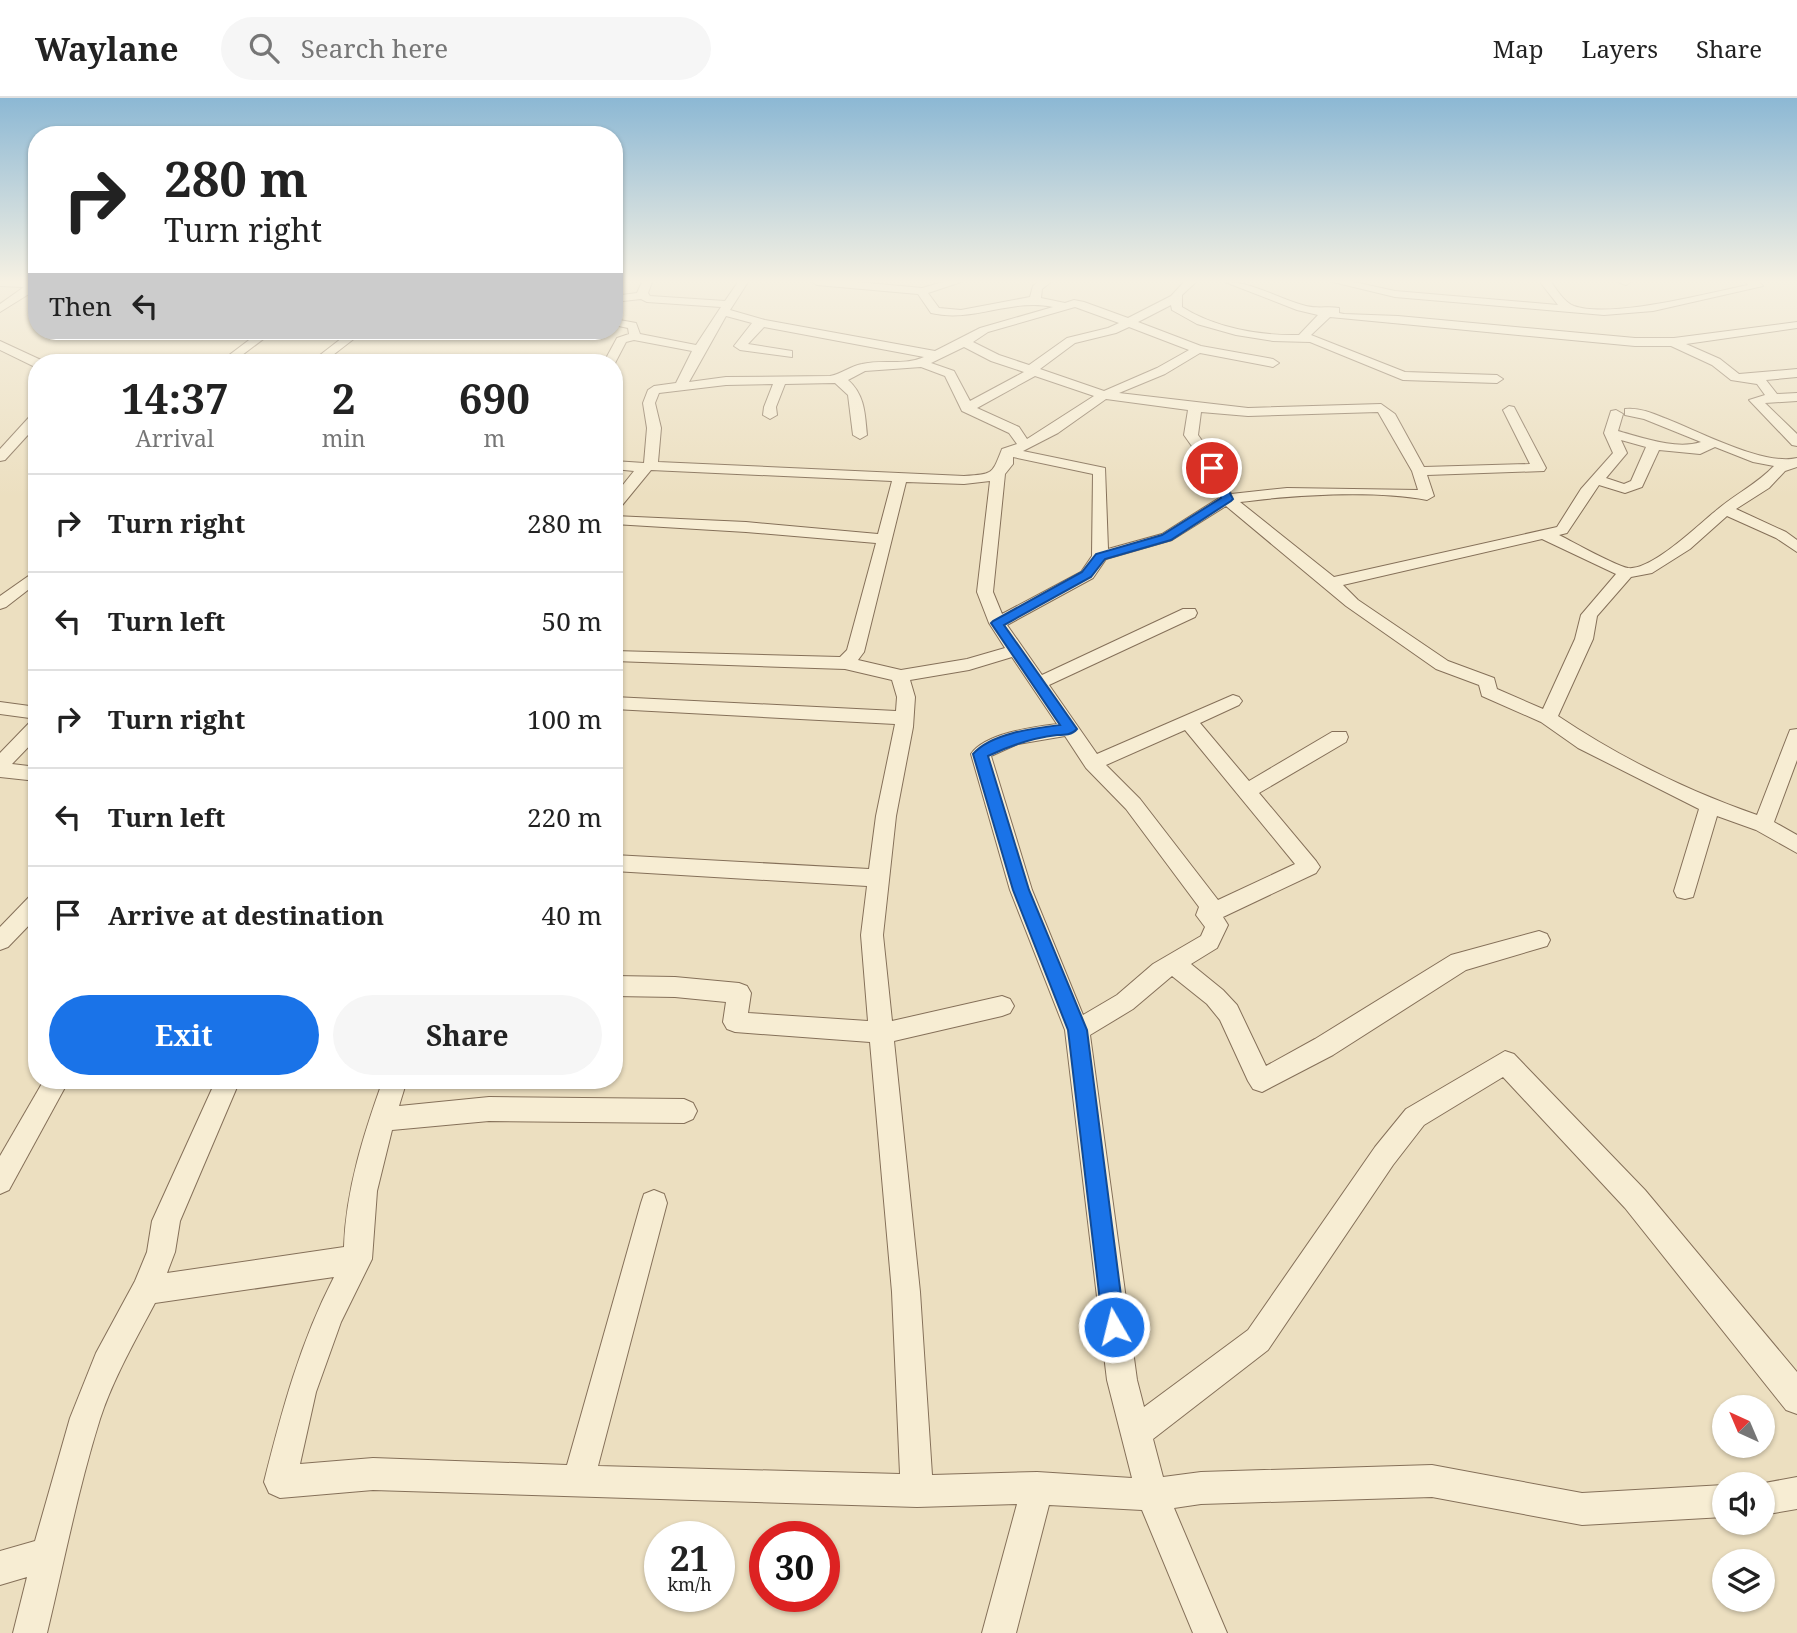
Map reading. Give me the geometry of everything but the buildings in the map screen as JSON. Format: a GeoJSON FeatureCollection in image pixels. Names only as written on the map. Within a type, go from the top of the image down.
{"type":"FeatureCollection","features":[{"type":"Feature","properties":{"kind":"street"},"geometry":{"type":"LineString","coordinates":[[681,386],[697,354]]}},
{"type":"Feature","properties":{"kind":"street"},"geometry":{"type":"LineString","coordinates":[[928,354],[935,355]]}},
{"type":"Feature","properties":{"kind":"street"},"geometry":{"type":"LineString","coordinates":[[623,495],[648,466],[654,428],[649,403],[651,393],[660,388],[737,380],[780,382],[837,379],[863,367],[909,367],[938,354]]}},
{"type":"Feature","properties":{"kind":"street"},"geometry":{"type":"LineString","coordinates":[[987,354],[1104,395],[1248,412],[1381,408],[1388,414],[1419,471],[1427,496],[1408,492],[1287,492],[1227,499],[1167,537],[1100,556]]}},
{"type":"Feature","properties":{"kind":"street"},"geometry":{"type":"LineString","coordinates":[[967,408],[1034,370],[1032,369],[1053,354]]}},
{"type":"Feature","properties":{"kind":"street"},"geometry":{"type":"LineString","coordinates":[[1006,452],[1025,446],[1091,406],[1104,395],[1161,371],[1190,354]]}},
{"type":"Feature","properties":{"kind":"street"},"geometry":{"type":"LineString","coordinates":[[1223,354],[1273,363]]}},
{"type":"Feature","properties":{"kind":"street"},"geometry":{"type":"LineString","coordinates":[[1348,354],[1403,376],[1497,379]]}},
{"type":"Feature","properties":{"kind":"street"},"geometry":{"type":"LineString","coordinates":[[1698,354],[1716,362],[1735,377],[1761,381],[1773,398]]}},
{"type":"Feature","properties":{"kind":"street"},"geometry":{"type":"LineString","coordinates":[[920,363],[950,374],[967,408],[1014,430],[1025,446]]}},
{"type":"Feature","properties":{"kind":"street"},"geometry":{"type":"LineString","coordinates":[[1745,378],[1797,373]]}},
{"type":"Feature","properties":{"kind":"street"},"geometry":{"type":"LineString","coordinates":[[837,379],[850,386],[856,396],[860,435]]}},
{"type":"Feature","properties":{"kind":"street"},"geometry":{"type":"LineString","coordinates":[[770,415],[770,407],[780,382]]}},
{"type":"Feature","properties":{"kind":"street"},"geometry":{"type":"LineString","coordinates":[[1797,397],[1755,400],[1797,442]]}},
{"type":"Feature","properties":{"kind":"street"},"geometry":{"type":"LineString","coordinates":[[1199,408],[1194,411],[1191,435],[1210,462],[1215,478],[1227,499],[1352,603],[1442,665],[1488,682],[1488,692],[1548,718],[1585,743],[1710,806],[1763,825],[1797,845]]}},
{"type":"Feature","properties":{"kind":"street"},"geometry":{"type":"LineString","coordinates":[[1419,471],[1539,468],[1509,410]]}},
{"type":"Feature","properties":{"kind":"street"},"geometry":{"type":"LineString","coordinates":[[1611,433],[1623,413],[1648,416],[1758,459],[1792,463]]}},
{"type":"Feature","properties":{"kind":"street"},"geometry":{"type":"LineString","coordinates":[[0,457],[28,427]]}},
{"type":"Feature","properties":{"kind":"street"},"geometry":{"type":"LineString","coordinates":[[1331,583],[1562,530],[1586,492],[1620,453],[1611,433]]}},
{"type":"Feature","properties":{"kind":"street"},"geometry":{"type":"LineString","coordinates":[[1611,433],[1654,445],[1700,450],[1700,446],[1716,443]]}},
{"type":"Feature","properties":{"kind":"street"},"geometry":{"type":"LineString","coordinates":[[1597,480],[1625,489],[1637,484],[1654,445]]}},
{"type":"Feature","properties":{"kind":"street"},"geometry":{"type":"LineString","coordinates":[[623,465],[964,480],[983,479],[998,473],[1006,464],[1006,452]]}},
{"type":"Feature","properties":{"kind":"street"},"geometry":{"type":"LineString","coordinates":[[997,623],[1087,575],[1100,556],[1100,471],[1006,452]]}},
{"type":"Feature","properties":{"kind":"street"},"geometry":{"type":"LineString","coordinates":[[1545,534],[1626,573],[1646,570],[1685,546],[1725,510],[1754,494],[1780,468],[1792,463]]}},
{"type":"Feature","properties":{"kind":"street"},"geometry":{"type":"LineString","coordinates":[[998,473],[985,592],[997,623],[1093,763],[1133,804],[1210,906],[1208,915]]}},
{"type":"Feature","properties":{"kind":"street"},"geometry":{"type":"LineString","coordinates":[[845,663],[855,652],[882,539],[900,479]]}},
{"type":"Feature","properties":{"kind":"street"},"geometry":{"type":"LineString","coordinates":[[1725,510],[1782,535],[1797,547]]}},
{"type":"Feature","properties":{"kind":"street"},"geometry":{"type":"LineString","coordinates":[[623,520],[746,527],[882,539]]}},
{"type":"Feature","properties":{"kind":"street"},"geometry":{"type":"LineString","coordinates":[[1548,718],[1584,639],[1589,615],[1626,573]]}},
{"type":"Feature","properties":{"kind":"street"},"geometry":{"type":"LineString","coordinates":[[0,604],[28,582]]}},
{"type":"Feature","properties":{"kind":"street"},"geometry":{"type":"LineString","coordinates":[[1040,683],[1189,613]]}},
{"type":"Feature","properties":{"kind":"street"},"geometry":{"type":"LineString","coordinates":[[623,656],[845,663],[888,671],[899,676],[969,664],[1016,650]]}},
{"type":"Feature","properties":{"kind":"street"},"geometry":{"type":"LineString","coordinates":[[899,676],[904,685],[904,718],[886,816],[872,935],[906,1292],[917,1491]]}},
{"type":"Feature","properties":{"kind":"street"},"geometry":{"type":"LineString","coordinates":[[1093,763],[1233,701]]}},
{"type":"Feature","properties":{"kind":"street"},"geometry":{"type":"LineString","coordinates":[[623,704],[904,718]]}},
{"type":"Feature","properties":{"kind":"street"},"geometry":{"type":"LineString","coordinates":[[0,708],[28,712]]}},
{"type":"Feature","properties":{"kind":"street"},"geometry":{"type":"LineString","coordinates":[[1189,722],[1309,867],[1208,915]]}},
{"type":"Feature","properties":{"kind":"street"},"geometry":{"type":"LineString","coordinates":[[1070,729],[1038,733],[1003,743],[981,754],[1021,890],[1077,1030],[1122,1380],[1153,1495],[1210,1633]]}},
{"type":"Feature","properties":{"kind":"street"},"geometry":{"type":"LineString","coordinates":[[1763,825],[1797,735]]}},
{"type":"Feature","properties":{"kind":"street"},"geometry":{"type":"LineString","coordinates":[[0,768],[28,736]]}},
{"type":"Feature","properties":{"kind":"street"},"geometry":{"type":"LineString","coordinates":[[1248,791],[1339,737]]}},
{"type":"Feature","properties":{"kind":"street"},"geometry":{"type":"LineString","coordinates":[[0,768],[28,773]]}},
{"type":"Feature","properties":{"kind":"street"},"geometry":{"type":"LineString","coordinates":[[1685,891],[1710,806]]}},
{"type":"Feature","properties":{"kind":"street"},"geometry":{"type":"LineString","coordinates":[[623,864],[879,878]]}},
{"type":"Feature","properties":{"kind":"street"},"geometry":{"type":"LineString","coordinates":[[0,941],[28,912]]}},
{"type":"Feature","properties":{"kind":"street"},"geometry":{"type":"LineString","coordinates":[[1077,1030],[1125,1002],[1174,964],[1209,942],[1216,925],[1208,915]]}},
{"type":"Feature","properties":{"kind":"street"},"geometry":{"type":"LineString","coordinates":[[1174,964],[1220,1001],[1234,1021],[1250,1065],[1262,1081],[1324,1047],[1458,962],[1539,940]]}},
{"type":"Feature","properties":{"kind":"street"},"geometry":{"type":"LineString","coordinates":[[623,985],[739,993],[735,1022],[883,1033],[1002,1006]]}},
{"type":"Feature","properties":{"kind":"street"},"geometry":{"type":"LineString","coordinates":[[1136,1433],[1258,1340],[1384,1156],[1415,1118],[1504,1062],[1636,1199],[1797,1399]]}},
{"type":"Feature","properties":{"kind":"street"},"geometry":{"type":"LineString","coordinates":[[0,1181],[52,1089]]}},
{"type":"Feature","properties":{"kind":"street"},"geometry":{"type":"LineString","coordinates":[[30,1633],[48,1554],[85,1418],[107,1364],[146,1290],[161,1252],[166,1221],[224,1089]]}},
{"type":"Feature","properties":{"kind":"street"},"geometry":{"type":"LineString","coordinates":[[392,1089],[381,1119],[358,1224],[358,1259],[329,1316],[301,1392],[280,1482],[373,1474],[917,1491],[1037,1488],[1153,1495],[1201,1488],[1432,1481],[1581,1509],[1712,1503]]}},
{"type":"Feature","properties":{"kind":"street"},"geometry":{"type":"LineString","coordinates":[[381,1119],[489,1109],[684,1111]]}},
{"type":"Feature","properties":{"kind":"street"},"geometry":{"type":"LineString","coordinates":[[578,1482],[654,1203]]}},
{"type":"Feature","properties":{"kind":"street"},"geometry":{"type":"LineString","coordinates":[[146,1290],[358,1259]]}},
{"type":"Feature","properties":{"kind":"street"},"geometry":{"type":"LineString","coordinates":[[999,1633],[1037,1488]]}},
{"type":"Feature","properties":{"kind":"street"},"geometry":{"type":"LineString","coordinates":[[1775,1497],[1797,1493]]}},
{"type":"Feature","properties":{"kind":"street"},"geometry":{"type":"LineString","coordinates":[[0,1568],[48,1554]]}},
{"type":"Feature","properties":{"kind":"route"},"geometry":{"type":"LineString","coordinates":[[1114,1327],[1077,1030],[1021,890],[981,754],[1003,743],[1038,733],[1070,729],[997,623],[1087,575],[1100,556],[1167,537],[1197,515],[1227,499],[1212,468]]}}]}
